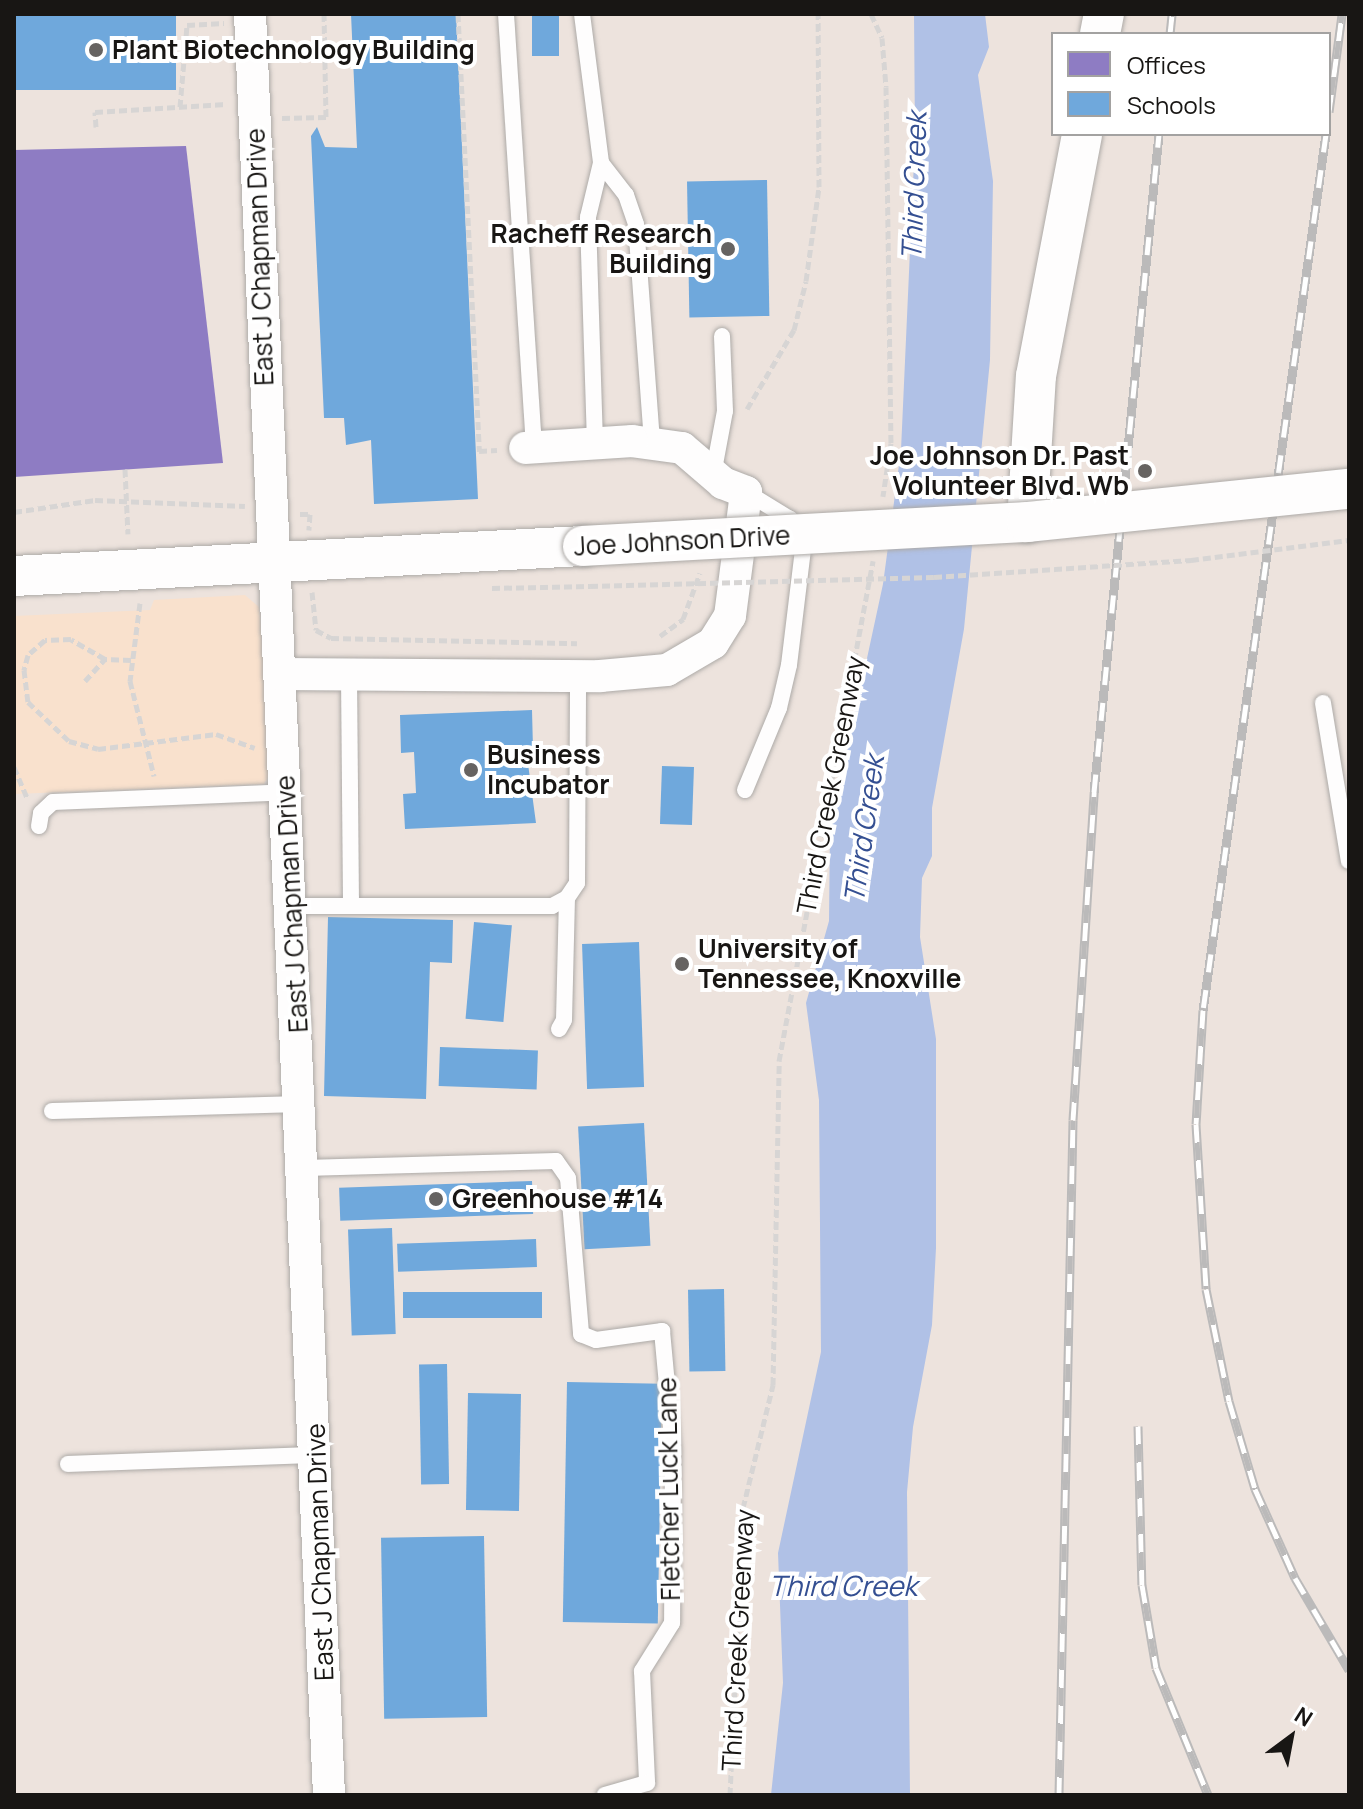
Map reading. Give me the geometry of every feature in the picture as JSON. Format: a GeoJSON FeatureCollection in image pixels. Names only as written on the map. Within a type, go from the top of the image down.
{"type":"FeatureCollection","features":[{"type":"Feature","properties":{"kind":"street","name":"East J Chapman Drive"},"geometry":{"type":"LineString","coordinates":[[241,18],[254,102],[317,1455],[329,1795]]}},
{"type":"Feature","properties":{"kind":"street"},"geometry":{"type":"LineString","coordinates":[[1027,522],[1036,376],[1082,136]]}},
{"type":"Feature","properties":{"kind":"street"},"geometry":{"type":"LineString","coordinates":[[280,674],[578,676],[667,670],[713,643],[730,616],[746,492],[713,475],[682,448],[595,443],[530,448]]}},
{"type":"Feature","properties":{"kind":"street","name":"Joe Johnson Drive"},"geometry":{"type":"LineString","coordinates":[[14,576],[273,559],[1027,522],[1349,489]]}},
{"type":"Feature","properties":{"kind":"lane"},"geometry":{"type":"LineString","coordinates":[[506,14],[530,448]]}},
{"type":"Feature","properties":{"kind":"lane"},"geometry":{"type":"LineString","coordinates":[[582,14],[601,163],[588,217],[595,443]]}},
{"type":"Feature","properties":{"kind":"lane"},"geometry":{"type":"LineString","coordinates":[[601,163],[626,195],[636,224],[652,444]]}},
{"type":"Feature","properties":{"kind":"lane"},"geometry":{"type":"LineString","coordinates":[[713,475],[725,411],[722,336]]}},
{"type":"Feature","properties":{"kind":"lane"},"geometry":{"type":"LineString","coordinates":[[745,790],[779,708],[789,665],[803,549],[790,519],[746,492]]}},
{"type":"Feature","properties":{"kind":"lane"},"geometry":{"type":"LineString","coordinates":[[349,675],[351,906]]}},
{"type":"Feature","properties":{"kind":"lane"},"geometry":{"type":"LineString","coordinates":[[291,906],[552,906],[567,898],[577,883],[578,676]]}},
{"type":"Feature","properties":{"kind":"lane"},"geometry":{"type":"LineString","coordinates":[[1323,703],[1349,861]]}},
{"type":"Feature","properties":{"kind":"lane"},"geometry":{"type":"LineString","coordinates":[[40,820],[53,802],[287,792]]}},
{"type":"Feature","properties":{"kind":"lane"},"geometry":{"type":"LineString","coordinates":[[559,1029],[564,1020],[567,898]]}},
{"type":"Feature","properties":{"kind":"lane"},"geometry":{"type":"LineString","coordinates":[[52,1111],[301,1104]]}},
{"type":"Feature","properties":{"kind":"lane","name":"Fletcher Luck Lane"},"geometry":{"type":"LineString","coordinates":[[304,1168],[556,1161],[568,1178],[581,1334],[596,1340],[662,1331],[673,1449],[672,1623],[642,1671],[647,1783],[605,1795]]}},
{"type":"Feature","properties":{"kind":"lane"},"geometry":{"type":"LineString","coordinates":[[68,1464],[317,1455]]}},
{"type":"Feature","properties":{"kind":"path"},"geometry":{"type":"LineString","coordinates":[[285,118],[326,117],[324,14]]}},
{"type":"Feature","properties":{"kind":"path"},"geometry":{"type":"LineString","coordinates":[[458,14],[479,451],[530,448]]}},
{"type":"Feature","properties":{"kind":"path"},"geometry":{"type":"LineString","coordinates":[[871,14],[882,38],[886,87],[891,443],[882,502]]}},
{"type":"Feature","properties":{"kind":"path"},"geometry":{"type":"LineString","coordinates":[[180,107],[187,25],[241,18]]}},
{"type":"Feature","properties":{"kind":"path"},"geometry":{"type":"LineString","coordinates":[[96,127],[95,112],[254,102]]}},
{"type":"Feature","properties":{"kind":"path"},"geometry":{"type":"LineString","coordinates":[[125,469],[128,534]]}},
{"type":"Feature","properties":{"kind":"path"},"geometry":{"type":"LineString","coordinates":[[14,512],[63,503],[126,501],[243,505],[254,515]]}},
{"type":"Feature","properties":{"kind":"path"},"geometry":{"type":"LineString","coordinates":[[590,586],[934,577],[1191,560],[1349,540]]}},
{"type":"Feature","properties":{"kind":"path","name":"Third Creek Greenway"},"geometry":{"type":"LineString","coordinates":[[730,1795],[743,1508],[773,1385],[779,1061],[876,546]]}},
{"type":"Feature","properties":{"kind":"path"},"geometry":{"type":"LineString","coordinates":[[139,598],[140,628],[131,660],[130,681],[156,798]]}},
{"type":"Feature","properties":{"kind":"path"},"geometry":{"type":"LineString","coordinates":[[131,660],[105,659],[71,639],[35,645],[24,670],[28,702],[69,741],[98,749],[216,734],[265,750]]}},
{"type":"Feature","properties":{"kind":"path"},"geometry":{"type":"LineString","coordinates":[[85,681],[105,659]]}},
{"type":"Feature","properties":{"kind":"path"},"geometry":{"type":"LineString","coordinates":[[14,767],[21,791],[40,820]]}},
{"type":"Feature","properties":{"kind":"shaded area","name":"University of Tennessee, Knoxville"},"geometry":{"type":"Polygon","coordinates":[[[14,14],[1349,14],[1349,1795],[14,1795],[14,14]]]}},
{"type":"Feature","properties":{"kind":"shaded area"},"geometry":{"type":"Polygon","coordinates":[[[245,595],[259,607],[272,770],[264,784],[15,794],[14,827],[14,616],[150,610],[154,600],[245,595]]]}},
{"type":"Feature","properties":{"kind":"water","name":"Third Creek"},"geometry":{"type":"Polygon","coordinates":[[[914,14],[985,14],[989,47],[978,75],[993,181],[990,360],[964,629],[932,808],[932,856],[922,878],[920,937],[936,1039],[936,1248],[932,1325],[913,1427],[907,1492],[910,1795],[771,1795],[783,1683],[778,1553],[821,1352],[819,1100],[806,1003],[829,921],[830,830],[883,584],[901,450],[915,139],[914,14]]]}},
{"type":"Feature","properties":{"kind":"building: Offices"},"geometry":{"type":"Polygon","coordinates":[[[186,146],[223,463],[14,477],[14,150],[186,146]]]}},
{"type":"Feature","properties":{"kind":"building: Schools","name":"Plant Biotechnology Building"},"geometry":{"type":"Polygon","coordinates":[[[14,14],[176,14],[176,90],[14,90],[14,14]]]}},
{"type":"Feature","properties":{"kind":"building: Schools"},"geometry":{"type":"Polygon","coordinates":[[[351,14],[456,14],[478,499],[374,504],[371,440],[346,445],[344,418],[324,418],[311,136],[317,127],[325,147],[357,148],[351,14]]]}},
{"type":"Feature","properties":{"kind":"building: Schools"},"geometry":{"type":"Polygon","coordinates":[[[532,14],[559,14],[559,56],[532,56],[532,14]]]}},
{"type":"Feature","properties":{"kind":"building: Schools","name":"Racheff Research Building"},"geometry":{"type":"Polygon","coordinates":[[[767,180],[769,316],[689,317],[687,181],[767,180]]]}},
{"type":"Feature","properties":{"kind":"building: Schools","name":"Business Incubator"},"geometry":{"type":"Polygon","coordinates":[[[532,710],[533,749],[526,749],[536,823],[405,829],[403,794],[416,793],[414,752],[401,753],[400,715],[532,710]]]}},
{"type":"Feature","properties":{"kind":"building: Schools"},"geometry":{"type":"Polygon","coordinates":[[[662,766],[694,767],[692,825],[660,824],[662,766]]]}},
{"type":"Feature","properties":{"kind":"building: Schools"},"geometry":{"type":"Polygon","coordinates":[[[328,917],[453,920],[452,963],[430,962],[426,1099],[324,1096],[328,917]]]}},
{"type":"Feature","properties":{"kind":"building: Schools"},"geometry":{"type":"Polygon","coordinates":[[[474,922],[512,925],[503,1022],[466,1019],[474,922]]]}},
{"type":"Feature","properties":{"kind":"building: Schools"},"geometry":{"type":"Polygon","coordinates":[[[639,942],[644,1087],[587,1089],[582,944],[639,942]]]}},
{"type":"Feature","properties":{"kind":"building: Schools"},"geometry":{"type":"Polygon","coordinates":[[[440,1047],[538,1050],[537,1089],[439,1086],[440,1047]]]}},
{"type":"Feature","properties":{"kind":"building: Schools"},"geometry":{"type":"Polygon","coordinates":[[[644,1123],[650,1246],[585,1249],[578,1126],[644,1123]]]}},
{"type":"Feature","properties":{"kind":"building: Schools","name":"Greenhouse #14"},"geometry":{"type":"Polygon","coordinates":[[[532,1181],[533,1214],[340,1221],[339,1188],[532,1181]]]}},
{"type":"Feature","properties":{"kind":"building: Schools"},"geometry":{"type":"Polygon","coordinates":[[[392,1228],[396,1334],[352,1335],[348,1230],[392,1228]]]}},
{"type":"Feature","properties":{"kind":"building: Schools"},"geometry":{"type":"Polygon","coordinates":[[[536,1239],[537,1267],[398,1272],[397,1244],[536,1239]]]}},
{"type":"Feature","properties":{"kind":"building: Schools"},"geometry":{"type":"Polygon","coordinates":[[[724,1289],[725,1371],[689,1372],[688,1290],[724,1289]]]}},
{"type":"Feature","properties":{"kind":"building: Schools"},"geometry":{"type":"Polygon","coordinates":[[[403,1292],[542,1292],[542,1318],[403,1318],[403,1292]]]}},
{"type":"Feature","properties":{"kind":"building: Schools"},"geometry":{"type":"Polygon","coordinates":[[[419,1364],[447,1364],[449,1484],[421,1484],[419,1364]]]}},
{"type":"Feature","properties":{"kind":"building: Schools"},"geometry":{"type":"Polygon","coordinates":[[[567,1382],[662,1384],[658,1624],[563,1622],[567,1382]]]}},
{"type":"Feature","properties":{"kind":"building: Schools"},"geometry":{"type":"Polygon","coordinates":[[[468,1393],[521,1394],[519,1511],[466,1510],[468,1393]]]}},
{"type":"Feature","properties":{"kind":"building: Schools"},"geometry":{"type":"Polygon","coordinates":[[[484,1536],[487,1717],[384,1719],[381,1538],[484,1536]]]}},
{"type":"Feature","properties":{"kind":"railway"},"geometry":{"type":"LineString","coordinates":[[1170,32],[1172,14]]}},
{"type":"Feature","properties":{"kind":"railway"},"geometry":{"type":"LineString","coordinates":[[1331,97],[1342,14]]}},
{"type":"Feature","properties":{"kind":"railway"},"geometry":{"type":"LineString","coordinates":[[1059,1795],[1073,1120],[1094,792],[1159,136]]}},
{"type":"Feature","properties":{"kind":"railway"},"geometry":{"type":"LineString","coordinates":[[1326,136],[1203,1010],[1196,1124],[1206,1289],[1229,1401],[1255,1489],[1295,1578],[1349,1670]]}},
{"type":"Feature","properties":{"kind":"railway"},"geometry":{"type":"LineString","coordinates":[[1138,1426],[1142,1585],[1156,1668],[1208,1795]]}},
{"type":"Feature","properties":{"kind":"place","name":"Plant Biotechnology Building"},"geometry":{"type":"Point","coordinates":[96,50]}},
{"type":"Feature","properties":{"kind":"place","name":"Racheff Research Building"},"geometry":{"type":"Point","coordinates":[728,249]}},
{"type":"Feature","properties":{"kind":"place","name":"Joe Johnson Dr. Past Volunteer Blvd. Wb"},"geometry":{"type":"Point","coordinates":[1145,471]}},
{"type":"Feature","properties":{"kind":"place","name":"Business Incubator"},"geometry":{"type":"Point","coordinates":[471,770]}},
{"type":"Feature","properties":{"kind":"place","name":"University of Tennessee, Knoxville"},"geometry":{"type":"Point","coordinates":[682,964]}},
{"type":"Feature","properties":{"kind":"place","name":"Greenhouse #14"},"geometry":{"type":"Point","coordinates":[436,1199]}}]}
